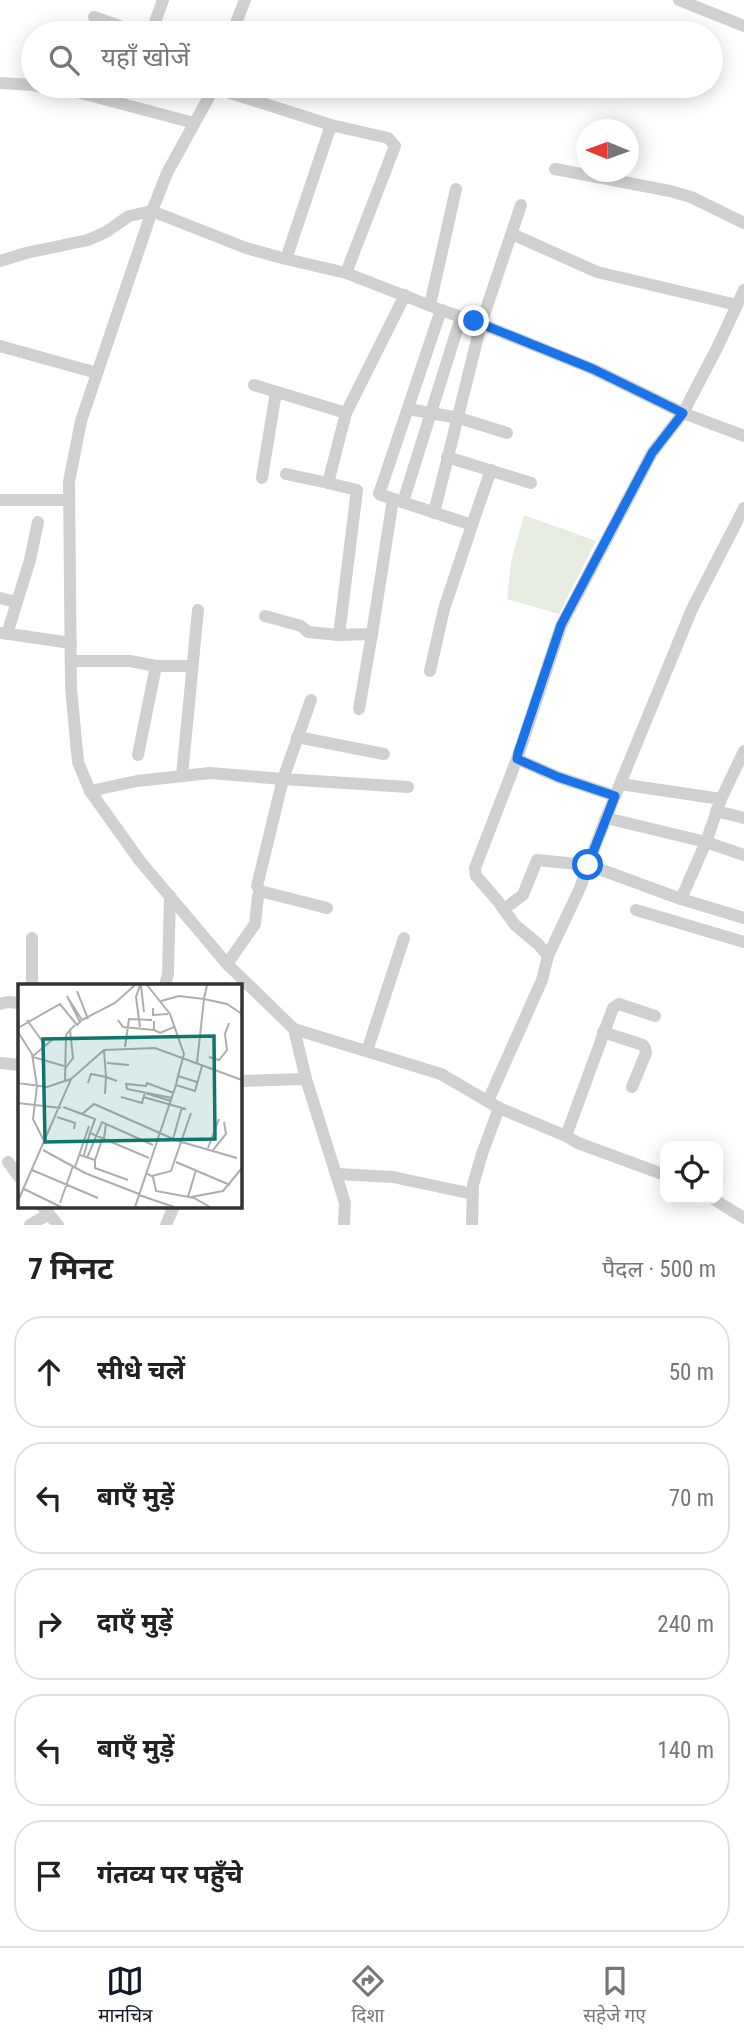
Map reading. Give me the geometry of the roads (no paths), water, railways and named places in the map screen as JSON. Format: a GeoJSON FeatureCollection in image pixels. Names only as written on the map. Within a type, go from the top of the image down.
{"type":"FeatureCollection","features":[{"type":"Feature","properties":{"kind":"street"},"geometry":{"type":"LineString","coordinates":[[155,21],[163,0]]}},
{"type":"Feature","properties":{"kind":"street"},"geometry":{"type":"LineString","coordinates":[[237,21],[245,0]]}},
{"type":"Feature","properties":{"kind":"street"},"geometry":{"type":"LineString","coordinates":[[679,0],[744,26]]}},
{"type":"Feature","properties":{"kind":"street"},"geometry":{"type":"LineString","coordinates":[[94,17],[105,21]]}},
{"type":"Feature","properties":{"kind":"street"},"geometry":{"type":"LineString","coordinates":[[0,83],[21,85]]}},
{"type":"Feature","properties":{"kind":"street"},"geometry":{"type":"LineString","coordinates":[[100,98],[194,123]]}},
{"type":"Feature","properties":{"kind":"street"},"geometry":{"type":"LineString","coordinates":[[209,98],[167,173],[152,211],[81,421],[69,481],[71,688],[78,762],[90,791],[141,861],[228,964],[294,1029],[441,1074],[494,1105],[578,1143],[660,1173]]}},
{"type":"Feature","properties":{"kind":"street"},"geometry":{"type":"LineString","coordinates":[[249,98],[331,125],[388,138],[395,146],[346,274]]}},
{"type":"Feature","properties":{"kind":"street"},"geometry":{"type":"LineString","coordinates":[[286,259],[331,125]]}},
{"type":"Feature","properties":{"kind":"street"},"geometry":{"type":"LineString","coordinates":[[555,169],[691,197],[744,223]]}},
{"type":"Feature","properties":{"kind":"street"},"geometry":{"type":"LineString","coordinates":[[379,494],[408,409],[436,308],[456,189]]}},
{"type":"Feature","properties":{"kind":"street"},"geometry":{"type":"LineString","coordinates":[[434,513],[481,324],[521,205]]}},
{"type":"Feature","properties":{"kind":"street"},"geometry":{"type":"LineString","coordinates":[[0,261],[88,240],[106,232],[129,216],[152,211],[246,247],[346,274],[405,295],[593,369],[683,413],[744,436]]}},
{"type":"Feature","properties":{"kind":"street"},"geometry":{"type":"LineString","coordinates":[[512,234],[597,272],[737,305]]}},
{"type":"Feature","properties":{"kind":"street"},"geometry":{"type":"LineString","coordinates":[[548,956],[515,925],[476,876],[475,868],[517,759],[561,625],[652,453],[683,413],[744,290]]}},
{"type":"Feature","properties":{"kind":"street"},"geometry":{"type":"LineString","coordinates":[[328,483],[346,413],[405,295]]}},
{"type":"Feature","properties":{"kind":"street"},"geometry":{"type":"LineString","coordinates":[[359,709],[398,501],[461,317]]}},
{"type":"Feature","properties":{"kind":"street"},"geometry":{"type":"LineString","coordinates":[[0,346],[97,373]]}},
{"type":"Feature","properties":{"kind":"street"},"geometry":{"type":"LineString","coordinates":[[254,385],[346,413]]}},
{"type":"Feature","properties":{"kind":"street"},"geometry":{"type":"LineString","coordinates":[[262,478],[276,392]]}},
{"type":"Feature","properties":{"kind":"street"},"geometry":{"type":"LineString","coordinates":[[408,409],[458,418],[507,433]]}},
{"type":"Feature","properties":{"kind":"street"},"geometry":{"type":"LineString","coordinates":[[447,457],[531,483]]}},
{"type":"Feature","properties":{"kind":"street"},"geometry":{"type":"LineString","coordinates":[[430,671],[444,608],[491,470]]}},
{"type":"Feature","properties":{"kind":"street"},"geometry":{"type":"LineString","coordinates":[[286,474],[379,494],[471,525]]}},
{"type":"Feature","properties":{"kind":"street"},"geometry":{"type":"LineString","coordinates":[[339,635],[356,490]]}},
{"type":"Feature","properties":{"kind":"street"},"geometry":{"type":"LineString","coordinates":[[0,500],[69,499]]}},
{"type":"Feature","properties":{"kind":"street"},"geometry":{"type":"LineString","coordinates":[[472,1225],[473,1185],[494,1105],[542,980],[548,956],[580,888],[617,790],[692,609],[744,508]]}},
{"type":"Feature","properties":{"kind":"street"},"geometry":{"type":"LineString","coordinates":[[38,522],[30,560],[4,634],[71,643]]}},
{"type":"Feature","properties":{"kind":"street"},"geometry":{"type":"LineString","coordinates":[[0,598],[16,602]]}},
{"type":"Feature","properties":{"kind":"street"},"geometry":{"type":"LineString","coordinates":[[182,776],[198,610]]}},
{"type":"Feature","properties":{"kind":"street"},"geometry":{"type":"LineString","coordinates":[[265,616],[301,625],[308,632],[372,634]]}},
{"type":"Feature","properties":{"kind":"street"},"geometry":{"type":"LineString","coordinates":[[71,661],[130,661],[156,666],[191,666]]}},
{"type":"Feature","properties":{"kind":"street"},"geometry":{"type":"LineString","coordinates":[[138,755],[156,666]]}},
{"type":"Feature","properties":{"kind":"street"},"geometry":{"type":"LineString","coordinates":[[311,700],[282,779],[257,886],[260,891],[327,908]]}},
{"type":"Feature","properties":{"kind":"street"},"geometry":{"type":"LineString","coordinates":[[297,737],[384,754]]}},
{"type":"Feature","properties":{"kind":"street"},"geometry":{"type":"LineString","coordinates":[[681,899],[706,842],[718,805],[744,751]]}},
{"type":"Feature","properties":{"kind":"street"},"geometry":{"type":"LineString","coordinates":[[517,759],[558,777],[617,790],[718,805],[744,818]]}},
{"type":"Feature","properties":{"kind":"street"},"geometry":{"type":"LineString","coordinates":[[90,791],[137,781],[210,773],[408,786]]}},
{"type":"Feature","properties":{"kind":"street"},"geometry":{"type":"LineString","coordinates":[[606,818],[706,842],[744,855]]}},
{"type":"Feature","properties":{"kind":"street"},"geometry":{"type":"LineString","coordinates":[[504,909],[523,895],[537,860],[588,865],[681,899],[744,918]]}},
{"type":"Feature","properties":{"kind":"street"},"geometry":{"type":"LineString","coordinates":[[228,964],[255,924],[260,891]]}},
{"type":"Feature","properties":{"kind":"street"},"geometry":{"type":"LineString","coordinates":[[166,984],[170,896]]}},
{"type":"Feature","properties":{"kind":"street"},"geometry":{"type":"LineString","coordinates":[[636,911],[744,942]]}},
{"type":"Feature","properties":{"kind":"street"},"geometry":{"type":"LineString","coordinates":[[367,1051],[404,938]]}},
{"type":"Feature","properties":{"kind":"street"},"geometry":{"type":"LineString","coordinates":[[32,984],[33,939]]}},
{"type":"Feature","properties":{"kind":"street"},"geometry":{"type":"LineString","coordinates":[[0,1004],[18,1003]]}},
{"type":"Feature","properties":{"kind":"street"},"geometry":{"type":"LineString","coordinates":[[566,1136],[615,1005],[655,1016]]}},
{"type":"Feature","properties":{"kind":"street"},"geometry":{"type":"LineString","coordinates":[[294,1029],[306,1079],[345,1203],[344,1225]]}},
{"type":"Feature","properties":{"kind":"street"},"geometry":{"type":"LineString","coordinates":[[603,1032],[646,1048],[632,1087]]}},
{"type":"Feature","properties":{"kind":"street"},"geometry":{"type":"LineString","coordinates":[[0,1063],[18,1065]]}},
{"type":"Feature","properties":{"kind":"street"},"geometry":{"type":"LineString","coordinates":[[242,1081],[306,1079]]}},
{"type":"Feature","properties":{"kind":"street"},"geometry":{"type":"LineString","coordinates":[[8,1162],[18,1176]]}},
{"type":"Feature","properties":{"kind":"street"},"geometry":{"type":"LineString","coordinates":[[337,1174],[393,1177],[473,1194]]}},
{"type":"Feature","properties":{"kind":"street"},"geometry":{"type":"LineString","coordinates":[[721,1204],[744,1218]]}},
{"type":"Feature","properties":{"kind":"street"},"geometry":{"type":"LineString","coordinates":[[166,1225],[173,1208]]}},
{"type":"Feature","properties":{"kind":"street"},"geometry":{"type":"LineString","coordinates":[[30,1225],[46,1210],[58,1225]]}}]}
